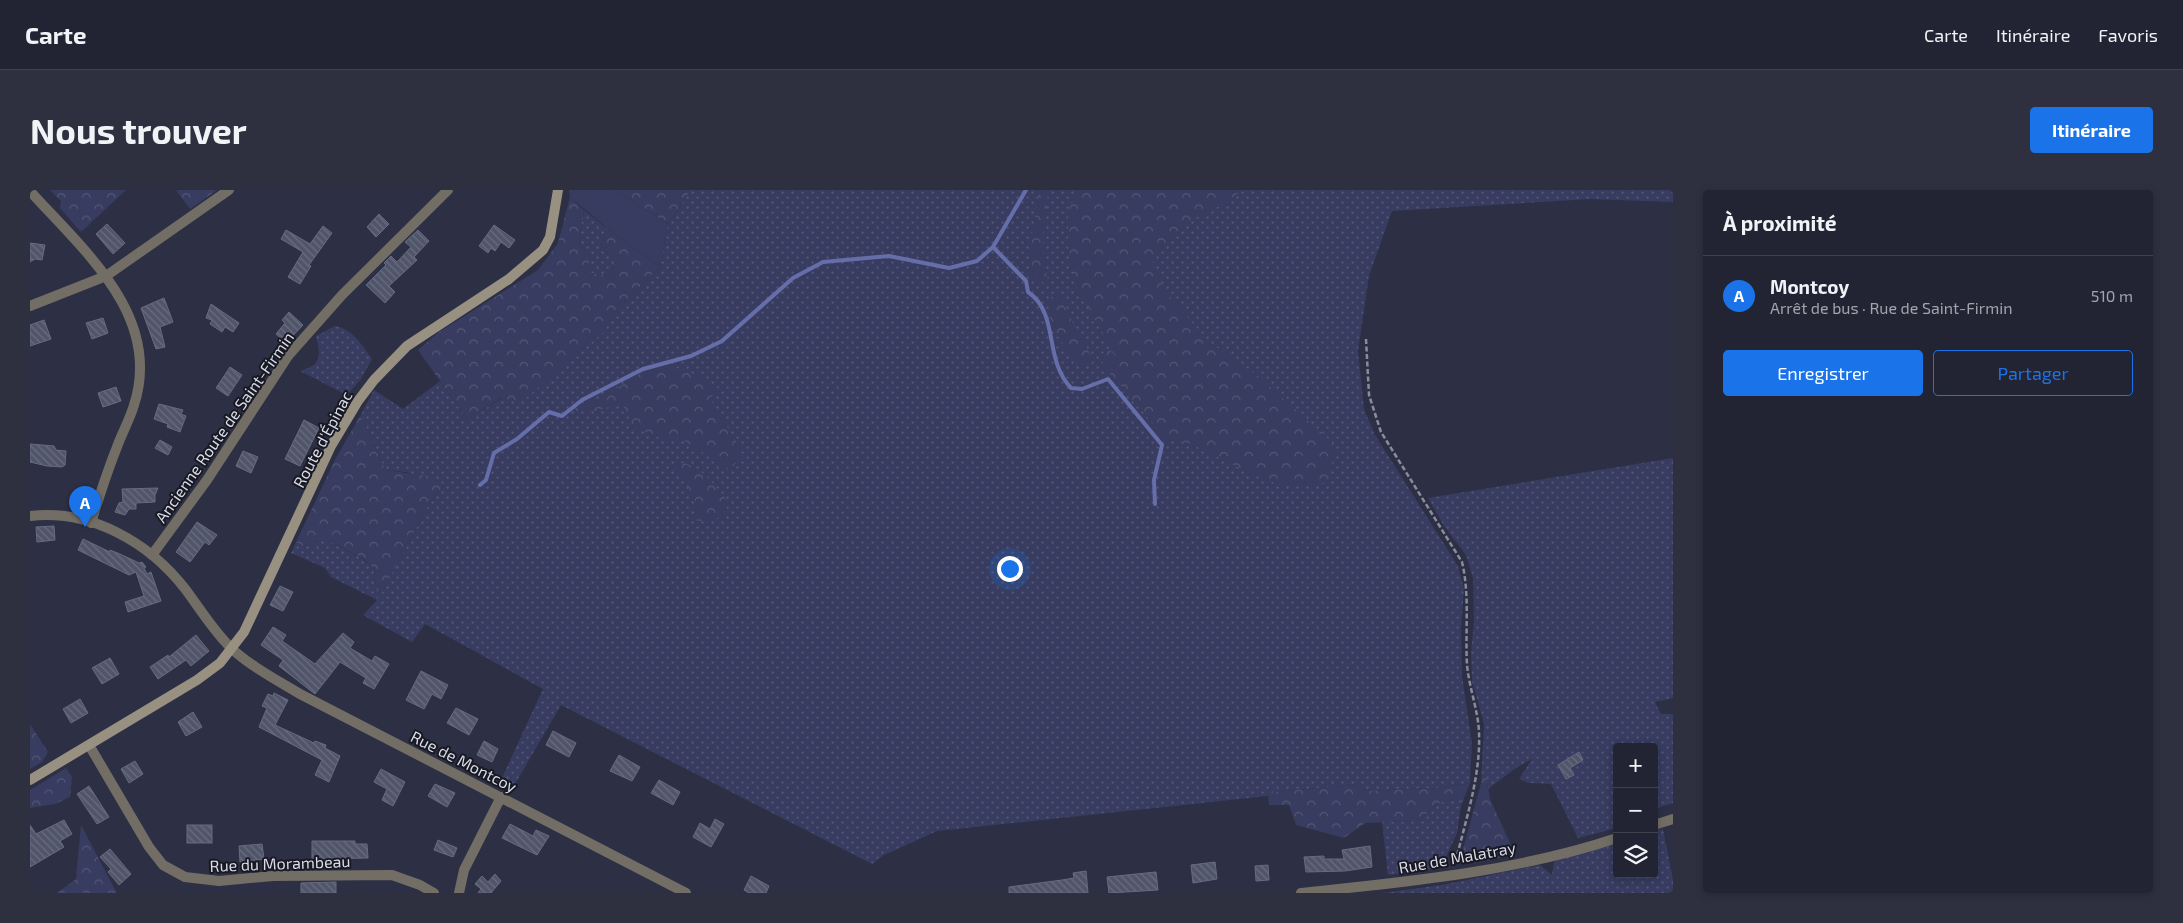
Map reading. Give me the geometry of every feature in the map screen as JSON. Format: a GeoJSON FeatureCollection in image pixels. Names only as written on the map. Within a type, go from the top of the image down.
{"type":"FeatureCollection","features":[{"type":"Feature","properties":{"kind":"main road","name":"Route d'Épinac"},"geometry":{"type":"LineString","coordinates":[[30,780],[197,680],[220,662],[232,649],[264,594],[331,446],[358,401],[374,380],[407,346],[509,279],[544,250],[550,237],[558,190]]}},
{"type":"Feature","properties":{"kind":"street"},"geometry":{"type":"LineString","coordinates":[[30,306],[106,276],[229,190]]}},
{"type":"Feature","properties":{"kind":"street","name":"Ancienne Route de Saint-Firmin"},"geometry":{"type":"LineString","coordinates":[[152,555],[207,480],[288,356],[342,295],[448,190]]}},
{"type":"Feature","properties":{"kind":"street"},"geometry":{"type":"LineString","coordinates":[[30,192],[106,276],[127,311],[140,350],[140,368],[134,405],[116,447],[91,523]]}},
{"type":"Feature","properties":{"kind":"street","name":"Rue de Montcoy"},"geometry":{"type":"LineString","coordinates":[[30,516],[55,516],[91,523],[123,535],[152,555],[180,583],[214,630],[232,649],[300,694],[686,893]]}},
{"type":"Feature","properties":{"kind":"street","name":"Rue du Morambeau"},"geometry":{"type":"LineString","coordinates":[[89,745],[149,847],[163,865],[185,877],[219,881],[273,876],[378,874],[392,875],[420,889],[434,893]]}},
{"type":"Feature","properties":{"kind":"street"},"geometry":{"type":"LineString","coordinates":[[459,893],[464,870],[501,797]]}},
{"type":"Feature","properties":{"kind":"street"},"geometry":{"type":"LineString","coordinates":[[1658,824],[1673,819]]}},
{"type":"Feature","properties":{"kind":"street","name":"Rue de Malatray"},"geometry":{"type":"LineString","coordinates":[[1301,893],[1452,875],[1522,862],[1613,839]]}},
{"type":"Feature","properties":{"kind":"path"},"geometry":{"type":"LineString","coordinates":[[1366,339],[1369,395],[1381,432],[1462,562],[1466,580],[1467,664],[1479,731],[1478,761],[1472,796],[1452,875]]}},
{"type":"Feature","properties":{"kind":"green space"},"geometry":{"type":"Polygon","coordinates":[[[50,190],[126,190],[81,232],[60,208],[61,201],[50,190]]]}},
{"type":"Feature","properties":{"kind":"green space"},"geometry":{"type":"Polygon","coordinates":[[[176,190],[217,190],[190,209],[176,190]]]}},
{"type":"Feature","properties":{"kind":"green space"},"geometry":{"type":"Polygon","coordinates":[[[573,190],[615,190],[668,224],[660,267],[612,232],[570,197],[573,190]]]}},
{"type":"Feature","properties":{"kind":"green space"},"geometry":{"type":"Polygon","coordinates":[[[615,190],[691,190],[668,224],[615,190]]]}},
{"type":"Feature","properties":{"kind":"green space"},"geometry":{"type":"Polygon","coordinates":[[[691,190],[1673,190],[1673,202],[1590,199],[1392,211],[1369,276],[1358,351],[1364,409],[1375,435],[1458,566],[1464,589],[1461,628],[1462,676],[1472,743],[1470,783],[1436,788],[1365,791],[1358,785],[1274,792],[1268,796],[937,831],[884,855],[872,864],[561,705],[515,784],[501,780],[543,689],[425,624],[412,642],[363,615],[377,600],[331,577],[325,568],[291,553],[296,542],[305,547],[317,541],[329,541],[363,559],[374,569],[378,599],[430,502],[444,485],[406,472],[386,470],[360,416],[374,390],[403,409],[440,381],[467,419],[503,398],[608,318],[660,267],[668,224],[691,190]]]}},
{"type":"Feature","properties":{"kind":"green space"},"geometry":{"type":"Polygon","coordinates":[[[1040,190],[1049,190],[1043,235],[1048,280],[1043,283],[1031,273],[1031,239],[1040,190]]]}},
{"type":"Feature","properties":{"kind":"green space"},"geometry":{"type":"Polygon","coordinates":[[[1078,190],[1243,190],[1223,204],[1184,224],[1152,260],[1164,290],[1209,342],[1258,376],[1334,444],[1333,460],[1327,482],[1305,486],[1280,485],[1256,476],[1189,443],[1167,440],[1103,365],[1101,355],[1108,349],[1122,359],[1105,337],[1075,284],[1068,245],[1068,211],[1078,190]]]}},
{"type":"Feature","properties":{"kind":"green space"},"geometry":{"type":"Polygon","coordinates":[[[570,197],[584,210],[579,243],[588,255],[591,273],[609,276],[616,263],[600,244],[612,232],[660,267],[608,318],[606,330],[521,402],[502,398],[467,419],[418,350],[439,332],[538,270],[558,243],[570,197]]]}},
{"type":"Feature","properties":{"kind":"green space"},"geometry":{"type":"Polygon","coordinates":[[[584,210],[612,232],[600,244],[616,263],[609,276],[591,273],[588,255],[579,243],[584,210]]]}},
{"type":"Feature","properties":{"kind":"green space"},"geometry":{"type":"Polygon","coordinates":[[[1059,296],[1086,346],[1092,363],[1077,364],[1050,325],[1049,297],[1059,296]]]}},
{"type":"Feature","properties":{"kind":"green space"},"geometry":{"type":"Polygon","coordinates":[[[335,326],[352,334],[372,359],[361,379],[347,395],[300,371],[312,366],[318,359],[319,349],[316,336],[335,326]]]}},
{"type":"Feature","properties":{"kind":"green space"},"geometry":{"type":"Polygon","coordinates":[[[653,365],[689,372],[705,379],[720,390],[710,398],[740,448],[739,461],[729,469],[680,438],[665,440],[637,429],[621,403],[597,411],[572,411],[575,405],[599,400],[653,365]]]}},
{"type":"Feature","properties":{"kind":"green space"},"geometry":{"type":"Polygon","coordinates":[[[360,416],[386,470],[427,476],[444,485],[430,502],[378,600],[374,569],[364,559],[329,541],[317,541],[305,547],[296,542],[336,458],[360,416]]]}},
{"type":"Feature","properties":{"kind":"green space"},"geometry":{"type":"Polygon","coordinates":[[[1673,458],[1673,698],[1655,702],[1661,714],[1673,714],[1673,803],[1658,808],[1658,743],[1613,743],[1613,829],[1578,838],[1551,784],[1528,783],[1519,779],[1532,759],[1516,768],[1488,789],[1486,775],[1481,783],[1484,724],[1472,681],[1473,578],[1466,555],[1444,526],[1428,498],[1673,458]]]}},
{"type":"Feature","properties":{"kind":"green space"},"geometry":{"type":"Polygon","coordinates":[[[680,463],[687,464],[700,471],[727,500],[727,510],[719,517],[712,521],[694,520],[697,504],[676,467],[680,463]]]}},
{"type":"Feature","properties":{"kind":"green space"},"geometry":{"type":"Polygon","coordinates":[[[30,724],[48,752],[42,762],[30,769],[30,724]]]}},
{"type":"Feature","properties":{"kind":"green space"},"geometry":{"type":"Polygon","coordinates":[[[66,768],[72,777],[70,797],[55,804],[30,808],[30,790],[66,768]]]}},
{"type":"Feature","properties":{"kind":"green space"},"geometry":{"type":"Polygon","coordinates":[[[1486,774],[1490,799],[1515,854],[1481,862],[1459,864],[1481,783],[1486,774]]]}},
{"type":"Feature","properties":{"kind":"green space"},"geometry":{"type":"Polygon","coordinates":[[[1470,783],[1461,806],[1456,798],[1439,803],[1418,821],[1365,823],[1344,838],[1296,825],[1289,805],[1269,805],[1268,796],[1274,792],[1358,785],[1366,791],[1436,788],[1470,783]]]}},
{"type":"Feature","properties":{"kind":"green space"},"geometry":{"type":"Polygon","coordinates":[[[1456,798],[1461,806],[1457,833],[1441,868],[1388,875],[1382,822],[1418,821],[1439,803],[1456,798]]]}},
{"type":"Feature","properties":{"kind":"green space"},"geometry":{"type":"Polygon","coordinates":[[[81,825],[117,893],[57,893],[76,879],[81,825]]]}},
{"type":"Feature","properties":{"kind":"green space"},"geometry":{"type":"Polygon","coordinates":[[[1663,829],[1673,880],[1673,893],[1383,893],[1442,885],[1540,865],[1552,875],[1554,862],[1560,858],[1613,845],[1613,878],[1658,878],[1658,830],[1663,829]]]}},
{"type":"Feature","properties":{"kind":"building"},"geometry":{"type":"Polygon","coordinates":[[[379,214],[389,224],[376,237],[367,227],[379,214]]]}},
{"type":"Feature","properties":{"kind":"building"},"geometry":{"type":"Polygon","coordinates":[[[107,224],[125,243],[113,254],[96,234],[107,224]]]}},
{"type":"Feature","properties":{"kind":"building"},"geometry":{"type":"Polygon","coordinates":[[[494,225],[515,240],[509,248],[501,242],[495,251],[491,248],[488,253],[479,246],[494,225]]]}},
{"type":"Feature","properties":{"kind":"building"},"geometry":{"type":"Polygon","coordinates":[[[323,226],[332,233],[309,265],[311,266],[300,284],[288,277],[303,252],[281,239],[286,230],[310,244],[323,226]]]}},
{"type":"Feature","properties":{"kind":"building"},"geometry":{"type":"Polygon","coordinates":[[[418,230],[429,241],[414,257],[417,260],[389,286],[395,292],[385,303],[366,285],[386,265],[384,263],[391,256],[397,262],[411,247],[405,242],[418,230]]]}},
{"type":"Feature","properties":{"kind":"building"},"geometry":{"type":"Polygon","coordinates":[[[30,243],[45,245],[42,260],[35,259],[30,262],[30,243]]]}},
{"type":"Feature","properties":{"kind":"building"},"geometry":{"type":"Polygon","coordinates":[[[164,298],[173,322],[160,327],[165,347],[156,349],[141,308],[164,298]]]}},
{"type":"Feature","properties":{"kind":"building"},"geometry":{"type":"Polygon","coordinates":[[[211,304],[239,323],[233,332],[225,327],[222,332],[210,324],[212,320],[206,318],[211,304]]]}},
{"type":"Feature","properties":{"kind":"building"},"geometry":{"type":"Polygon","coordinates":[[[289,312],[303,325],[286,343],[276,334],[285,323],[282,320],[289,312]]]}},
{"type":"Feature","properties":{"kind":"building"},"geometry":{"type":"Polygon","coordinates":[[[103,318],[108,333],[92,339],[86,323],[103,318]]]}},
{"type":"Feature","properties":{"kind":"building"},"geometry":{"type":"Polygon","coordinates":[[[44,320],[51,339],[30,346],[30,325],[44,320]]]}},
{"type":"Feature","properties":{"kind":"building"},"geometry":{"type":"Polygon","coordinates":[[[230,367],[242,375],[228,396],[216,388],[230,367]]]}},
{"type":"Feature","properties":{"kind":"building"},"geometry":{"type":"Polygon","coordinates":[[[116,387],[121,401],[103,407],[98,393],[116,387]]]}},
{"type":"Feature","properties":{"kind":"building"},"geometry":{"type":"Polygon","coordinates":[[[159,404],[183,410],[181,414],[186,416],[180,432],[167,427],[168,424],[154,419],[159,404]]]}},
{"type":"Feature","properties":{"kind":"building"},"geometry":{"type":"Polygon","coordinates":[[[304,420],[319,428],[300,466],[285,459],[304,420]]]}},
{"type":"Feature","properties":{"kind":"building"},"geometry":{"type":"Polygon","coordinates":[[[160,440],[172,447],[168,455],[155,448],[160,440]]]}},
{"type":"Feature","properties":{"kind":"building"},"geometry":{"type":"Polygon","coordinates":[[[30,444],[54,446],[56,450],[66,451],[65,465],[62,467],[47,466],[30,462],[30,444]]]}},
{"type":"Feature","properties":{"kind":"building"},"geometry":{"type":"Polygon","coordinates":[[[243,451],[258,457],[251,473],[236,466],[243,451]]]}},
{"type":"Feature","properties":{"kind":"building"},"geometry":{"type":"Polygon","coordinates":[[[158,488],[155,502],[136,503],[136,509],[129,509],[125,515],[115,512],[119,503],[123,502],[122,489],[158,488]]]}},
{"type":"Feature","properties":{"kind":"building"},"geometry":{"type":"Polygon","coordinates":[[[197,522],[217,535],[209,545],[205,542],[190,562],[176,552],[197,522]]]}},
{"type":"Feature","properties":{"kind":"building"},"geometry":{"type":"Polygon","coordinates":[[[54,526],[55,540],[37,542],[36,527],[54,526]]]}},
{"type":"Feature","properties":{"kind":"building"},"geometry":{"type":"Polygon","coordinates":[[[83,539],[110,552],[110,550],[139,563],[142,562],[146,567],[144,568],[147,574],[151,572],[161,601],[128,612],[125,602],[144,596],[136,572],[129,575],[78,550],[83,539]]]}},
{"type":"Feature","properties":{"kind":"building"},"geometry":{"type":"Polygon","coordinates":[[[280,586],[293,592],[283,611],[270,605],[280,586]]]}},
{"type":"Feature","properties":{"kind":"building"},"geometry":{"type":"Polygon","coordinates":[[[273,627],[286,635],[282,641],[315,664],[343,633],[354,642],[350,648],[372,661],[375,656],[389,664],[374,689],[363,683],[366,678],[340,662],[315,694],[279,666],[283,660],[261,645],[273,627]]]}},
{"type":"Feature","properties":{"kind":"building"},"geometry":{"type":"Polygon","coordinates":[[[196,635],[209,651],[191,666],[186,660],[158,679],[150,667],[168,655],[169,657],[196,635]]]}},
{"type":"Feature","properties":{"kind":"building"},"geometry":{"type":"Polygon","coordinates":[[[110,658],[119,674],[102,684],[92,668],[110,658]]]}},
{"type":"Feature","properties":{"kind":"building"},"geometry":{"type":"Polygon","coordinates":[[[421,671],[448,685],[441,699],[432,694],[424,709],[406,700],[421,671]]]}},
{"type":"Feature","properties":{"kind":"building"},"geometry":{"type":"Polygon","coordinates":[[[274,693],[288,700],[275,725],[314,743],[315,741],[326,745],[325,748],[340,756],[329,782],[315,775],[322,760],[259,727],[267,708],[262,706],[268,694],[273,696],[274,693]]]}},
{"type":"Feature","properties":{"kind":"building"},"geometry":{"type":"Polygon","coordinates":[[[80,699],[88,713],[71,723],[63,709],[80,699]]]}},
{"type":"Feature","properties":{"kind":"building"},"geometry":{"type":"Polygon","coordinates":[[[456,708],[478,719],[469,735],[447,723],[456,708]]]}},
{"type":"Feature","properties":{"kind":"building"},"geometry":{"type":"Polygon","coordinates":[[[193,712],[202,727],[186,736],[178,722],[193,712]]]}},
{"type":"Feature","properties":{"kind":"building"},"geometry":{"type":"Polygon","coordinates":[[[553,731],[576,743],[569,757],[546,745],[553,731]]]}},
{"type":"Feature","properties":{"kind":"building"},"geometry":{"type":"Polygon","coordinates":[[[484,741],[498,749],[492,762],[477,755],[484,741]]]}},
{"type":"Feature","properties":{"kind":"building"},"geometry":{"type":"Polygon","coordinates":[[[1579,752],[1583,760],[1570,768],[1574,775],[1566,779],[1558,765],[1579,752]]]}},
{"type":"Feature","properties":{"kind":"building"},"geometry":{"type":"Polygon","coordinates":[[[619,755],[640,767],[632,781],[610,771],[619,755]]]}},
{"type":"Feature","properties":{"kind":"building"},"geometry":{"type":"Polygon","coordinates":[[[135,761],[143,774],[129,783],[121,769],[135,761]]]}},
{"type":"Feature","properties":{"kind":"building"},"geometry":{"type":"Polygon","coordinates":[[[381,769],[405,782],[393,806],[382,800],[387,789],[374,782],[381,769]]]}},
{"type":"Feature","properties":{"kind":"building"},"geometry":{"type":"Polygon","coordinates":[[[659,780],[680,792],[673,805],[651,793],[659,780]]]}},
{"type":"Feature","properties":{"kind":"building"},"geometry":{"type":"Polygon","coordinates":[[[435,784],[455,793],[447,807],[428,796],[435,784]]]}},
{"type":"Feature","properties":{"kind":"building"},"geometry":{"type":"Polygon","coordinates":[[[89,786],[109,817],[97,824],[77,794],[89,786]]]}},
{"type":"Feature","properties":{"kind":"building"},"geometry":{"type":"Polygon","coordinates":[[[715,819],[724,824],[711,847],[693,837],[700,823],[710,829],[715,819]]]}},
{"type":"Feature","properties":{"kind":"building"},"geometry":{"type":"Polygon","coordinates":[[[64,820],[72,834],[60,841],[64,847],[30,867],[30,825],[36,834],[64,820]]]}},
{"type":"Feature","properties":{"kind":"building"},"geometry":{"type":"Polygon","coordinates":[[[510,824],[533,836],[536,830],[549,836],[537,855],[502,838],[510,824]]]}},
{"type":"Feature","properties":{"kind":"building"},"geometry":{"type":"Polygon","coordinates":[[[187,825],[212,825],[212,843],[187,843],[187,825]]]}},
{"type":"Feature","properties":{"kind":"building"},"geometry":{"type":"Polygon","coordinates":[[[438,840],[457,848],[453,857],[434,850],[438,840]]]}},
{"type":"Feature","properties":{"kind":"building"},"geometry":{"type":"Polygon","coordinates":[[[312,841],[355,841],[355,844],[367,844],[368,858],[312,859],[312,841]]]}},
{"type":"Feature","properties":{"kind":"building"},"geometry":{"type":"Polygon","coordinates":[[[262,844],[264,859],[240,862],[239,846],[262,844]]]}},
{"type":"Feature","properties":{"kind":"building"},"geometry":{"type":"Polygon","coordinates":[[[1370,846],[1372,867],[1345,871],[1306,872],[1304,857],[1324,856],[1324,859],[1344,859],[1342,850],[1370,846]]]}},
{"type":"Feature","properties":{"kind":"building"},"geometry":{"type":"Polygon","coordinates":[[[110,849],[131,874],[119,885],[108,872],[111,869],[100,857],[110,849]]]}},
{"type":"Feature","properties":{"kind":"building"},"geometry":{"type":"Polygon","coordinates":[[[1215,862],[1217,879],[1193,883],[1191,865],[1215,862]]]}},
{"type":"Feature","properties":{"kind":"building"},"geometry":{"type":"Polygon","coordinates":[[[1268,865],[1269,880],[1256,881],[1255,866],[1268,865]]]}},
{"type":"Feature","properties":{"kind":"building"},"geometry":{"type":"Polygon","coordinates":[[[1086,871],[1088,893],[1009,893],[1009,887],[1074,878],[1073,873],[1086,871]]]}},
{"type":"Feature","properties":{"kind":"building"},"geometry":{"type":"Polygon","coordinates":[[[1156,872],[1158,890],[1109,893],[1107,877],[1156,872]]]}},
{"type":"Feature","properties":{"kind":"building"},"geometry":{"type":"Polygon","coordinates":[[[495,874],[501,881],[491,893],[478,893],[481,889],[475,884],[482,876],[488,882],[495,874]]]}},
{"type":"Feature","properties":{"kind":"building"},"geometry":{"type":"Polygon","coordinates":[[[751,876],[769,886],[766,893],[749,893],[744,890],[751,876]]]}},
{"type":"Feature","properties":{"kind":"building"},"geometry":{"type":"Polygon","coordinates":[[[336,882],[336,893],[301,893],[301,883],[336,882]]]}},
{"type":"Feature","properties":{"kind":"waterway"},"geometry":{"type":"LineString","coordinates":[[480,485],[486,480],[494,453],[517,439],[549,412],[562,416],[582,400],[643,369],[691,356],[722,341],[793,278],[823,262],[889,256],[949,268],[977,261],[993,247],[1026,190]]}},
{"type":"Feature","properties":{"kind":"waterway"},"geometry":{"type":"LineString","coordinates":[[993,247],[1026,281],[1028,292],[1038,301],[1048,324],[1057,364],[1062,376],[1071,388],[1082,389],[1108,379],[1162,445],[1154,480],[1155,504]]}},
{"type":"Feature","properties":{"kind":"place","name":"Montcoy"},"geometry":{"type":"Point","coordinates":[85,527]}}]}
